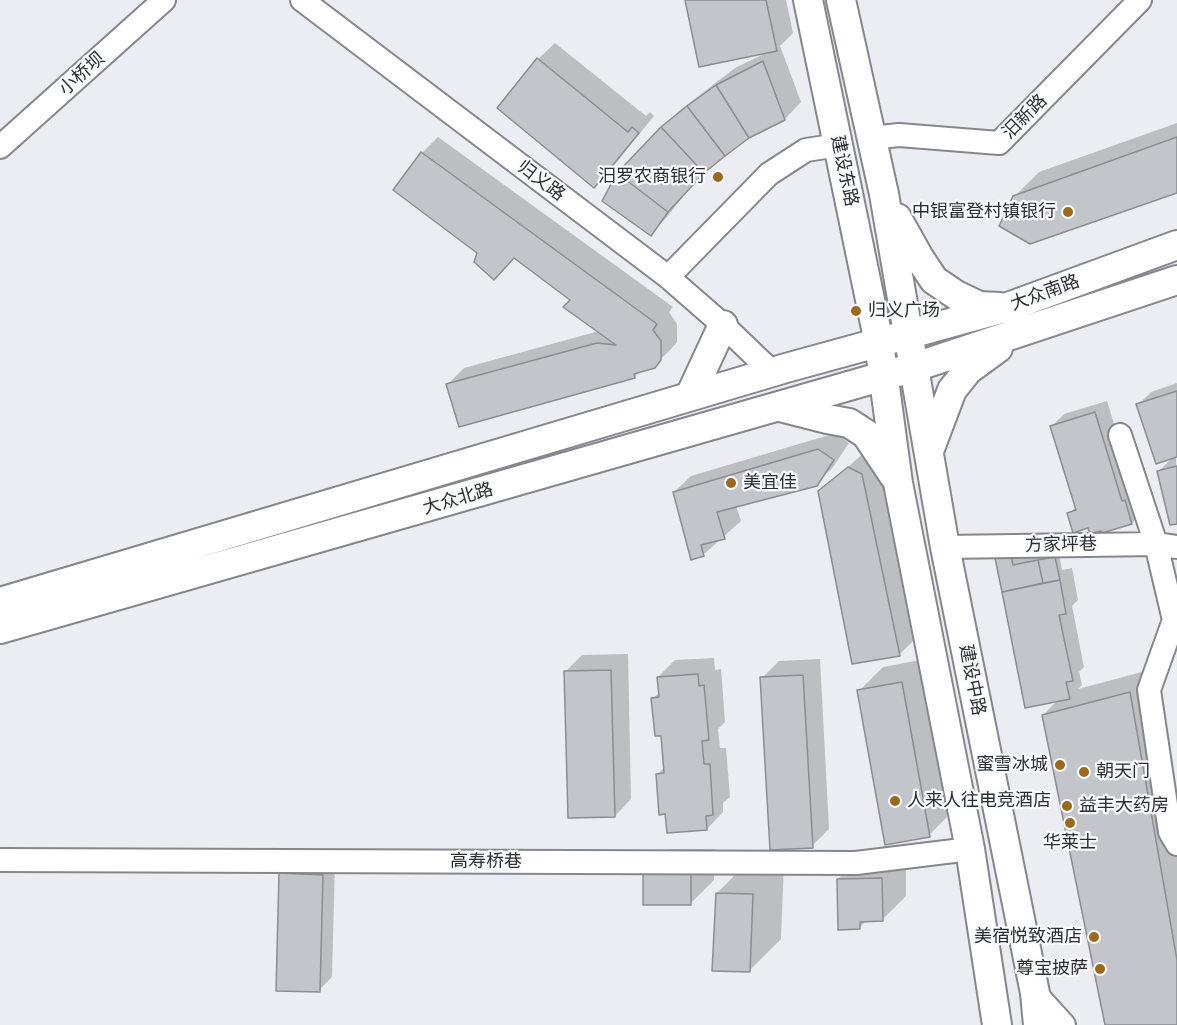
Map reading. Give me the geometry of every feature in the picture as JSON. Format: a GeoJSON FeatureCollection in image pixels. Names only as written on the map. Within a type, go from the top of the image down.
{"type":"FeatureCollection","features":[{"type":"Feature","properties":{"kind":"main road","name":"建设东路"},"geometry":{"type":"LineString","coordinates":[[808,0],[879,343]]}},
{"type":"Feature","properties":{"kind":"main road","name":"建设东路"},"geometry":{"type":"LineString","coordinates":[[841,0],[885,194],[910,335]]}},
{"type":"Feature","properties":{"kind":"main road"},"geometry":{"type":"LineString","coordinates":[[885,194],[934,280],[979,306],[1008,307]]}},
{"type":"Feature","properties":{"kind":"main road","name":"大众南路"},"geometry":{"type":"LineString","coordinates":[[910,335],[1008,307],[1177,245]]}},
{"type":"Feature","properties":{"kind":"main road","name":"大众南路"},"geometry":{"type":"LineString","coordinates":[[915,367],[1177,280]]}},
{"type":"Feature","properties":{"kind":"main road"},"geometry":{"type":"LineString","coordinates":[[690,396],[723,325]]}},
{"type":"Feature","properties":{"kind":"main road"},"geometry":{"type":"LineString","coordinates":[[928,453],[952,390],[968,370],[1019,334]]}},
{"type":"Feature","properties":{"kind":"main road","name":"大众北路"},"geometry":{"type":"LineString","coordinates":[[0,602],[690,396],[910,335]]}},
{"type":"Feature","properties":{"kind":"main road","name":"建设中路"},"geometry":{"type":"LineString","coordinates":[[910,335],[945,547],[1035,993],[1038,1025]]}},
{"type":"Feature","properties":{"kind":"main road","name":"建设中路"},"geometry":{"type":"LineString","coordinates":[[879,343],[898,483],[970,849],[993,1018]]}},
{"type":"Feature","properties":{"kind":"main road","name":"大众北路"},"geometry":{"type":"LineString","coordinates":[[0,629],[915,367]]}},
{"type":"Feature","properties":{"kind":"main road"},"geometry":{"type":"LineString","coordinates":[[780,407],[849,423],[866,434],[898,483]]}},
{"type":"Feature","properties":{"kind":"street","name":"小桥坝"},"geometry":{"type":"LineString","coordinates":[[0,147],[164,0]]}},
{"type":"Feature","properties":{"kind":"street","name":"归义路"},"geometry":{"type":"LineString","coordinates":[[302,0],[672,273],[723,325],[779,370]]}},
{"type":"Feature","properties":{"kind":"street"},"geometry":{"type":"LineString","coordinates":[[322,0],[672,273],[779,370]]}},
{"type":"Feature","properties":{"kind":"street"},"geometry":{"type":"LineString","coordinates":[[999,142],[1016,108],[1120,0]]}},
{"type":"Feature","properties":{"kind":"street","name":"汨新路"},"geometry":{"type":"LineString","coordinates":[[871,138],[899,135],[999,142],[1140,0]]}},
{"type":"Feature","properties":{"kind":"street"},"geometry":{"type":"LineString","coordinates":[[672,273],[769,174],[806,150],[839,145]]}},
{"type":"Feature","properties":{"kind":"street"},"geometry":{"type":"LineString","coordinates":[[1120,435],[1166,546],[1174,620],[1149,690],[1170,832],[1177,844]]}},
{"type":"Feature","properties":{"kind":"street","name":"方家坪巷"},"geometry":{"type":"LineString","coordinates":[[945,547],[1166,546]]}},
{"type":"Feature","properties":{"kind":"street","name":"高寿桥巷"},"geometry":{"type":"LineString","coordinates":[[0,860],[856,863],[970,849]]}},
{"type":"Feature","properties":{"kind":"street"},"geometry":{"type":"LineString","coordinates":[[1035,993],[1064,1025]]}},
{"type":"Feature","properties":{"kind":"building"},"geometry":{"type":"Polygon","coordinates":[[[685,0],[766,0],[777,51],[699,67],[685,0]]]}},
{"type":"Feature","properties":{"kind":"building"},"geometry":{"type":"Polygon","coordinates":[[[537,58],[628,132],[632,127],[639,133],[594,188],[497,108],[537,58]]]}},
{"type":"Feature","properties":{"kind":"building"},"geometry":{"type":"Polygon","coordinates":[[[763,61],[785,120],[749,138],[716,85],[763,61]]]}},
{"type":"Feature","properties":{"kind":"building"},"geometry":{"type":"Polygon","coordinates":[[[716,85],[749,138],[725,156],[687,106],[716,85]]]}},
{"type":"Feature","properties":{"kind":"building"},"geometry":{"type":"Polygon","coordinates":[[[687,106],[725,156],[704,173],[661,127],[687,106]]]}},
{"type":"Feature","properties":{"kind":"building"},"geometry":{"type":"Polygon","coordinates":[[[661,127],[704,173],[668,212],[617,173],[661,127]]]}},
{"type":"Feature","properties":{"kind":"building"},"geometry":{"type":"Polygon","coordinates":[[[1177,137],[1177,193],[1030,244],[999,226],[1013,196],[1177,137]]]}},
{"type":"Feature","properties":{"kind":"building"},"geometry":{"type":"Polygon","coordinates":[[[421,152],[657,324],[653,330],[661,341],[661,360],[655,368],[634,374],[635,378],[459,427],[446,384],[597,343],[616,345],[563,307],[570,300],[514,258],[494,280],[474,262],[477,253],[393,190],[421,152]]]}},
{"type":"Feature","properties":{"kind":"building"},"geometry":{"type":"Polygon","coordinates":[[[617,173],[668,212],[651,236],[602,201],[617,173]]]}},
{"type":"Feature","properties":{"kind":"building"},"geometry":{"type":"Polygon","coordinates":[[[1177,391],[1177,457],[1156,464],[1136,404],[1177,391]]]}},
{"type":"Feature","properties":{"kind":"building"},"geometry":{"type":"Polygon","coordinates":[[[1095,412],[1122,501],[1125,500],[1132,524],[1102,533],[1101,531],[1090,534],[1088,528],[1073,533],[1067,513],[1076,510],[1050,426],[1095,412]]]}},
{"type":"Feature","properties":{"kind":"building"},"geometry":{"type":"Polygon","coordinates":[[[818,449],[834,460],[817,486],[717,512],[725,539],[701,545],[704,556],[691,560],[673,492],[818,449]]]}},
{"type":"Feature","properties":{"kind":"building"},"geometry":{"type":"Polygon","coordinates":[[[1177,466],[1177,524],[1170,525],[1157,471],[1177,466]]]}},
{"type":"Feature","properties":{"kind":"building"},"geometry":{"type":"Polygon","coordinates":[[[848,467],[862,474],[900,656],[852,664],[818,491],[848,467]]]}},
{"type":"Feature","properties":{"kind":"building"},"geometry":{"type":"Polygon","coordinates":[[[1011,555],[1013,565],[1038,560],[1043,583],[1002,592],[995,558],[1011,555]]]}},
{"type":"Feature","properties":{"kind":"building"},"geometry":{"type":"Polygon","coordinates":[[[1055,557],[1060,580],[1043,583],[1038,560],[1055,557]]]}},
{"type":"Feature","properties":{"kind":"building"},"geometry":{"type":"Polygon","coordinates":[[[1060,580],[1066,614],[1059,615],[1073,681],[1066,682],[1070,699],[1025,708],[1002,592],[1060,580]]]}},
{"type":"Feature","properties":{"kind":"building"},"geometry":{"type":"Polygon","coordinates":[[[611,670],[615,817],[568,818],[564,671],[611,670]]]}},
{"type":"Feature","properties":{"kind":"building"},"geometry":{"type":"Polygon","coordinates":[[[698,674],[699,686],[704,685],[709,740],[702,741],[704,764],[710,764],[713,815],[706,816],[707,830],[667,833],[665,814],[659,815],[656,774],[664,773],[661,736],[655,736],[651,698],[659,697],[657,677],[698,674]]]}},
{"type":"Feature","properties":{"kind":"building"},"geometry":{"type":"Polygon","coordinates":[[[803,675],[813,848],[770,850],[760,677],[803,675]]]}},
{"type":"Feature","properties":{"kind":"building"},"geometry":{"type":"Polygon","coordinates":[[[902,682],[930,837],[885,845],[857,690],[902,682]]]}},
{"type":"Feature","properties":{"kind":"building"},"geometry":{"type":"Polygon","coordinates":[[[1130,692],[1177,960],[1177,1025],[1105,1025],[1042,715],[1130,692]]]}},
{"type":"Feature","properties":{"kind":"building"},"geometry":{"type":"Polygon","coordinates":[[[643,872],[691,873],[691,905],[643,905],[643,872]]]}},
{"type":"Feature","properties":{"kind":"building"},"geometry":{"type":"Polygon","coordinates":[[[279,873],[323,875],[320,992],[276,991],[279,873]]]}},
{"type":"Feature","properties":{"kind":"building"},"geometry":{"type":"Polygon","coordinates":[[[882,878],[883,921],[860,922],[860,929],[838,930],[837,879],[882,878]]]}},
{"type":"Feature","properties":{"kind":"building"},"geometry":{"type":"Polygon","coordinates":[[[716,893],[753,894],[750,972],[712,971],[716,893]]]}},
{"type":"Feature","properties":{"kind":"place","name":"汨罗农商银行"},"geometry":{"type":"Point","coordinates":[718,177]}},
{"type":"Feature","properties":{"kind":"place","name":"中银富登村镇银行"},"geometry":{"type":"Point","coordinates":[1068,212]}},
{"type":"Feature","properties":{"kind":"place","name":"归义广场"},"geometry":{"type":"Point","coordinates":[856,311]}},
{"type":"Feature","properties":{"kind":"place","name":"美宜佳"},"geometry":{"type":"Point","coordinates":[731,483]}},
{"type":"Feature","properties":{"kind":"place","name":"蜜雪冰城"},"geometry":{"type":"Point","coordinates":[1060,765]}},
{"type":"Feature","properties":{"kind":"place","name":"朝天门"},"geometry":{"type":"Point","coordinates":[1084,772]}},
{"type":"Feature","properties":{"kind":"place","name":"人来人往电竞酒店"},"geometry":{"type":"Point","coordinates":[895,801]}},
{"type":"Feature","properties":{"kind":"place","name":"益丰大药房"},"geometry":{"type":"Point","coordinates":[1067,806]}},
{"type":"Feature","properties":{"kind":"place","name":"华莱士"},"geometry":{"type":"Point","coordinates":[1070,823]}},
{"type":"Feature","properties":{"kind":"place","name":"美宿悦致酒店"},"geometry":{"type":"Point","coordinates":[1094,937]}},
{"type":"Feature","properties":{"kind":"place","name":"尊宝披萨"},"geometry":{"type":"Point","coordinates":[1100,969]}}]}
